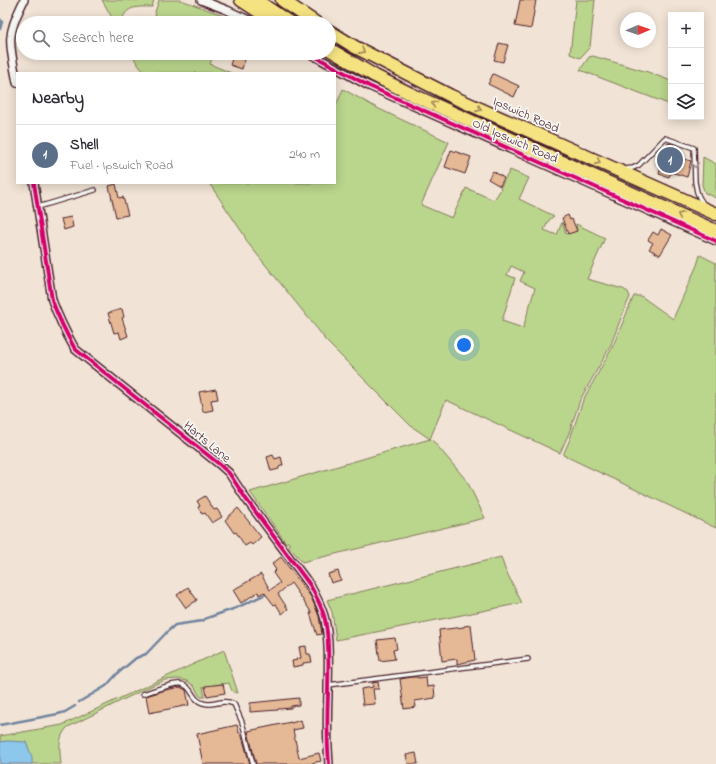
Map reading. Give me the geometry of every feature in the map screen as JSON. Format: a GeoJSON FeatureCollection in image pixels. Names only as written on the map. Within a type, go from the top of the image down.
{"type":"FeatureCollection","features":[{"type":"Feature","properties":{"kind":"highway"},"geometry":{"type":"LineString","coordinates":[[241,0],[265,16]]}},
{"type":"Feature","properties":{"kind":"highway"},"geometry":{"type":"LineString","coordinates":[[256,0],[280,16]]}},
{"type":"Feature","properties":{"kind":"highway"},"geometry":{"type":"LineString","coordinates":[[282,0],[306,16]]}},
{"type":"Feature","properties":{"kind":"highway","name":"Ipswich Road"},"geometry":{"type":"LineString","coordinates":[[336,35],[355,47],[462,102],[712,213]]}},
{"type":"Feature","properties":{"kind":"highway"},"geometry":{"type":"LineString","coordinates":[[336,54],[411,94],[716,230]]}},
{"type":"Feature","properties":{"kind":"street"},"geometry":{"type":"LineString","coordinates":[[17,16],[24,0]]}},
{"type":"Feature","properties":{"kind":"street"},"geometry":{"type":"LineString","coordinates":[[201,0],[240,16]]}},
{"type":"Feature","properties":{"kind":"street"},"geometry":{"type":"LineString","coordinates":[[16,19],[11,36],[16,74]]}},
{"type":"Feature","properties":{"kind":"street","name":"Old Ipswich Road"},"geometry":{"type":"LineString","coordinates":[[322,60],[369,86],[716,241]]}},
{"type":"Feature","properties":{"kind":"street","name":"Harts Lane"},"geometry":{"type":"LineString","coordinates":[[34,184],[52,300],[58,316],[76,349],[229,473],[246,499],[310,585],[317,598],[326,625],[329,658],[327,737],[329,764]]}},
{"type":"Feature","properties":{"kind":"lane"},"geometry":{"type":"LineString","coordinates":[[617,170],[633,168],[639,165],[665,138],[694,148],[694,176],[697,192],[699,198],[712,213]]}},
{"type":"Feature","properties":{"kind":"lane"},"geometry":{"type":"LineString","coordinates":[[38,207],[95,190]]}},
{"type":"Feature","properties":{"kind":"lane"},"geometry":{"type":"LineString","coordinates":[[328,685],[528,659]]}},
{"type":"Feature","properties":{"kind":"lane"},"geometry":{"type":"LineString","coordinates":[[143,694],[177,684],[187,686],[195,699],[204,704],[225,701],[234,704],[242,722],[253,764]]}},
{"type":"Feature","properties":{"kind":"green space"},"geometry":{"type":"Polygon","coordinates":[[[102,0],[154,0],[152,7],[137,7],[129,10],[124,16],[111,16],[102,0]]]}},
{"type":"Feature","properties":{"kind":"green space"},"geometry":{"type":"Polygon","coordinates":[[[159,0],[181,0],[224,16],[155,16],[159,0]]]}},
{"type":"Feature","properties":{"kind":"green space"},"geometry":{"type":"Polygon","coordinates":[[[576,0],[595,0],[590,47],[580,58],[570,54],[576,0]]]}},
{"type":"Feature","properties":{"kind":"green space"},"geometry":{"type":"Polygon","coordinates":[[[593,56],[648,72],[668,80],[668,104],[580,70],[589,57],[593,56]]]}},
{"type":"Feature","properties":{"kind":"green space"},"geometry":{"type":"Polygon","coordinates":[[[135,60],[211,60],[210,64],[229,72],[144,72],[135,60]]]}},
{"type":"Feature","properties":{"kind":"green space"},"geometry":{"type":"Polygon","coordinates":[[[343,89],[375,107],[449,142],[421,205],[452,218],[466,188],[494,200],[510,170],[529,178],[519,199],[554,216],[549,220],[544,230],[557,235],[562,222],[566,234],[577,230],[576,224],[605,238],[587,279],[623,289],[628,292],[630,297],[610,347],[580,400],[569,433],[560,453],[446,400],[430,439],[411,426],[324,339],[247,242],[244,235],[210,184],[336,184],[336,106],[343,89]],[[511,266],[507,275],[515,278],[502,321],[523,328],[535,288],[520,281],[524,272],[511,266]]]}},
{"type":"Feature","properties":{"kind":"green space"},"geometry":{"type":"Polygon","coordinates":[[[703,157],[716,164],[716,198],[705,193],[702,185],[703,157]]]}},
{"type":"Feature","properties":{"kind":"green space"},"geometry":{"type":"Polygon","coordinates":[[[700,255],[716,263],[716,528],[563,455],[583,400],[612,348],[634,296],[641,296],[673,319],[700,255]]]}},
{"type":"Feature","properties":{"kind":"green space"},"geometry":{"type":"Polygon","coordinates":[[[430,439],[467,481],[485,518],[302,562],[288,545],[290,544],[288,542],[286,543],[250,492],[430,439]]]}},
{"type":"Feature","properties":{"kind":"green space"},"geometry":{"type":"Polygon","coordinates":[[[501,557],[505,569],[522,603],[336,640],[332,612],[327,600],[501,557]]]}},
{"type":"Feature","properties":{"kind":"green space"},"geometry":{"type":"Polygon","coordinates":[[[224,650],[238,693],[233,691],[229,683],[203,687],[205,697],[201,697],[194,686],[187,681],[178,679],[165,680],[68,727],[64,731],[61,740],[61,764],[0,764],[0,736],[62,725],[224,650]]]}},
{"type":"Feature","properties":{"kind":"water"},"geometry":{"type":"Polygon","coordinates":[[[0,742],[26,742],[32,757],[32,764],[0,764],[0,742]]]}},
{"type":"Feature","properties":{"kind":"building"},"geometry":{"type":"Polygon","coordinates":[[[520,0],[536,0],[531,29],[515,26],[520,0]]]}},
{"type":"Feature","properties":{"kind":"building"},"geometry":{"type":"Polygon","coordinates":[[[499,43],[508,45],[503,62],[494,60],[499,43]]]}},
{"type":"Feature","properties":{"kind":"building"},"geometry":{"type":"Polygon","coordinates":[[[232,60],[245,60],[242,69],[230,65],[232,60]]]}},
{"type":"Feature","properties":{"kind":"building"},"geometry":{"type":"Polygon","coordinates":[[[493,74],[519,86],[514,97],[488,84],[493,74]]]}},
{"type":"Feature","properties":{"kind":"building"},"geometry":{"type":"Polygon","coordinates":[[[668,143],[678,146],[675,156],[691,161],[687,177],[671,172],[669,177],[659,174],[668,143]]]}},
{"type":"Feature","properties":{"kind":"building"},"geometry":{"type":"Polygon","coordinates":[[[451,150],[471,157],[465,174],[445,167],[451,150]]]}},
{"type":"Feature","properties":{"kind":"building"},"geometry":{"type":"Polygon","coordinates":[[[493,171],[504,178],[500,186],[488,179],[493,171]]]}},
{"type":"Feature","properties":{"kind":"building"},"geometry":{"type":"Polygon","coordinates":[[[116,184],[119,198],[123,197],[128,215],[116,217],[109,186],[116,184]]]}},
{"type":"Feature","properties":{"kind":"building"},"geometry":{"type":"Polygon","coordinates":[[[568,215],[570,220],[572,219],[577,231],[568,234],[562,218],[568,215]]]}},
{"type":"Feature","properties":{"kind":"building"},"geometry":{"type":"Polygon","coordinates":[[[71,217],[73,227],[64,230],[61,219],[71,217]]]}},
{"type":"Feature","properties":{"kind":"building"},"geometry":{"type":"Polygon","coordinates":[[[661,229],[672,235],[660,255],[649,249],[653,243],[648,240],[653,232],[658,235],[661,229]]]}},
{"type":"Feature","properties":{"kind":"building"},"geometry":{"type":"Polygon","coordinates":[[[122,309],[124,317],[122,318],[128,336],[121,339],[119,332],[114,333],[108,313],[122,309]]]}},
{"type":"Feature","properties":{"kind":"building"},"geometry":{"type":"Polygon","coordinates":[[[216,389],[218,399],[211,400],[213,410],[203,412],[199,392],[216,389]]]}},
{"type":"Feature","properties":{"kind":"building"},"geometry":{"type":"Polygon","coordinates":[[[273,455],[275,459],[281,457],[283,465],[279,467],[279,469],[271,471],[267,457],[273,455]]]}},
{"type":"Feature","properties":{"kind":"building"},"geometry":{"type":"Polygon","coordinates":[[[205,496],[214,510],[217,509],[222,517],[212,523],[205,513],[202,514],[198,507],[200,506],[197,501],[205,496]]]}},
{"type":"Feature","properties":{"kind":"building"},"geometry":{"type":"Polygon","coordinates":[[[238,508],[261,537],[252,545],[250,543],[245,546],[236,532],[234,533],[225,520],[238,508]]]}},
{"type":"Feature","properties":{"kind":"building"},"geometry":{"type":"Polygon","coordinates":[[[281,557],[311,597],[319,616],[322,634],[317,635],[310,613],[312,613],[291,583],[278,594],[288,609],[282,614],[276,604],[274,605],[264,592],[259,595],[258,592],[241,603],[233,590],[261,574],[270,590],[280,583],[273,573],[276,570],[272,564],[281,557]]]}},
{"type":"Feature","properties":{"kind":"building"},"geometry":{"type":"Polygon","coordinates":[[[338,571],[341,580],[331,583],[328,574],[338,571]]]}},
{"type":"Feature","properties":{"kind":"building"},"geometry":{"type":"Polygon","coordinates":[[[188,587],[197,600],[186,608],[177,595],[188,587]]]}},
{"type":"Feature","properties":{"kind":"building"},"geometry":{"type":"Polygon","coordinates":[[[471,625],[475,660],[457,664],[457,659],[442,661],[439,630],[471,625]]]}},
{"type":"Feature","properties":{"kind":"building"},"geometry":{"type":"Polygon","coordinates":[[[395,638],[397,649],[393,650],[395,659],[380,661],[377,640],[395,638]]]}},
{"type":"Feature","properties":{"kind":"building"},"geometry":{"type":"Polygon","coordinates":[[[306,646],[307,654],[310,654],[312,662],[303,663],[303,665],[293,667],[292,661],[301,658],[299,647],[306,646]]]}},
{"type":"Feature","properties":{"kind":"building"},"geometry":{"type":"Polygon","coordinates":[[[426,677],[427,687],[434,686],[435,698],[415,701],[416,707],[404,709],[400,679],[426,677]]]}},
{"type":"Feature","properties":{"kind":"building"},"geometry":{"type":"Polygon","coordinates":[[[378,682],[379,689],[373,689],[375,704],[363,705],[361,689],[373,687],[372,683],[378,682]]]}},
{"type":"Feature","properties":{"kind":"building"},"geometry":{"type":"Polygon","coordinates":[[[223,684],[225,693],[207,696],[205,686],[223,684]]]}},
{"type":"Feature","properties":{"kind":"building"},"geometry":{"type":"Polygon","coordinates":[[[180,687],[186,690],[189,705],[149,713],[146,696],[180,687]]]}},
{"type":"Feature","properties":{"kind":"building"},"geometry":{"type":"Polygon","coordinates":[[[299,698],[299,705],[291,706],[291,708],[250,712],[250,703],[299,698]]]}},
{"type":"Feature","properties":{"kind":"building"},"geometry":{"type":"Polygon","coordinates":[[[301,720],[303,728],[293,730],[299,758],[319,753],[321,761],[312,764],[256,764],[248,731],[301,720]]]}},
{"type":"Feature","properties":{"kind":"building"},"geometry":{"type":"Polygon","coordinates":[[[237,725],[239,733],[241,733],[250,764],[203,764],[197,734],[237,725]]]}},
{"type":"Feature","properties":{"kind":"building"},"geometry":{"type":"Polygon","coordinates":[[[416,753],[418,764],[408,764],[406,755],[416,753]]]}},
{"type":"Feature","properties":{"kind":"waterway"},"geometry":{"type":"LineString","coordinates":[[0,19],[2,22],[0,29]]}},
{"type":"Feature","properties":{"kind":"waterway"},"geometry":{"type":"LineString","coordinates":[[79,702],[106,686],[117,674],[136,658],[146,654],[175,625],[202,621],[236,608],[268,593]]}},
{"type":"Feature","properties":{"kind":"waterway"},"geometry":{"type":"LineString","coordinates":[[0,725],[58,714],[75,706]]}},
{"type":"Feature","properties":{"kind":"cycle path"},"geometry":{"type":"LineString","coordinates":[[322,60],[369,86],[716,241]]}},
{"type":"Feature","properties":{"kind":"cycle path"},"geometry":{"type":"LineString","coordinates":[[34,184],[52,300],[62,325],[75,349],[229,473],[246,499],[310,585],[324,615],[328,642],[327,728],[329,764]]}},
{"type":"Feature","properties":{"kind":"place","name":"Shell"},"geometry":{"type":"Point","coordinates":[670,160]}}]}
